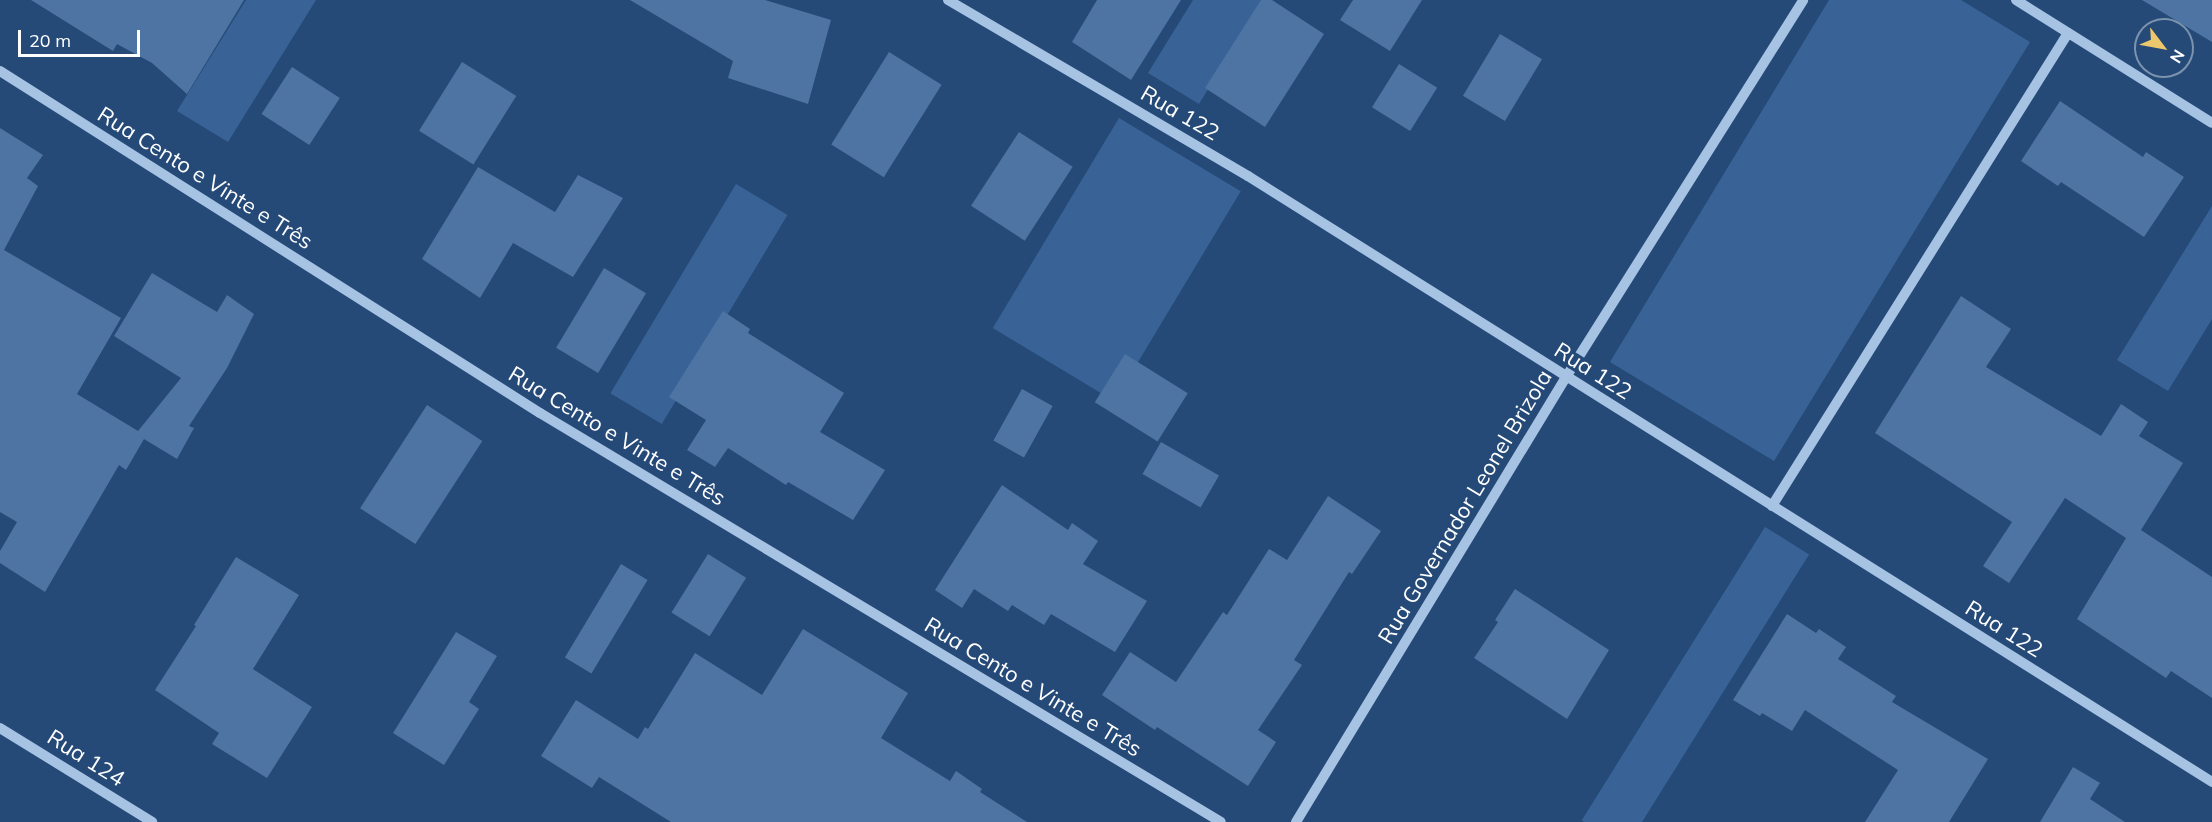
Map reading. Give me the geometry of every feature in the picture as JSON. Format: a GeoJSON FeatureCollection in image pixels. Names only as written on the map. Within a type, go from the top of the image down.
{"type":"FeatureCollection","features":[{"type":"Feature","properties":{"kind":"street","name":"Rua 122"},"geometry":{"type":"LineString","coordinates":[[948,0],[1248,176],[2212,782]]}},
{"type":"Feature","properties":{"kind":"street","name":"Rua Governador Leonel Brizola"},"geometry":{"type":"LineString","coordinates":[[1296,822],[1566,377],[1803,0]]}},
{"type":"Feature","properties":{"kind":"street"},"geometry":{"type":"LineString","coordinates":[[2016,0],[2212,123]]}},
{"type":"Feature","properties":{"kind":"street"},"geometry":{"type":"LineString","coordinates":[[1772,506],[2068,33]]}},
{"type":"Feature","properties":{"kind":"street","name":"Rua Cento e Vinte e Três"},"geometry":{"type":"LineString","coordinates":[[0,71],[540,413],[1221,822]]}},
{"type":"Feature","properties":{"kind":"street","name":"Rua 124"},"geometry":{"type":"LineString","coordinates":[[0,728],[152,822]]}},
{"type":"Feature","properties":{"kind":"shaded area"},"geometry":{"type":"Polygon","coordinates":[[[246,0],[316,0],[228,142],[177,111],[246,0]]]}},
{"type":"Feature","properties":{"kind":"shaded area"},"geometry":{"type":"Polygon","coordinates":[[[1193,0],[1263,0],[1199,104],[1148,73],[1193,0]]]}},
{"type":"Feature","properties":{"kind":"shaded area"},"geometry":{"type":"Polygon","coordinates":[[[1829,0],[1961,0],[2030,42],[1774,461],[1610,362],[1829,0]]]}},
{"type":"Feature","properties":{"kind":"shaded area"},"geometry":{"type":"Polygon","coordinates":[[[1119,118],[1241,191],[1115,401],[993,328],[1119,118]]]}},
{"type":"Feature","properties":{"kind":"shaded area"},"geometry":{"type":"Polygon","coordinates":[[[736,184],[787,215],[662,424],[610,393],[736,184]]]}},
{"type":"Feature","properties":{"kind":"shaded area"},"geometry":{"type":"Polygon","coordinates":[[[2212,206],[2212,319],[2168,391],[2117,360],[2212,206]]]}},
{"type":"Feature","properties":{"kind":"shaded area"},"geometry":{"type":"Polygon","coordinates":[[[1765,527],[1809,555],[1642,822],[1582,820],[1765,527]]]}},
{"type":"Feature","properties":{"kind":"building"},"geometry":{"type":"Polygon","coordinates":[[[31,0],[244,0],[187,94],[152,63],[117,44],[113,51],[31,0]]]}},
{"type":"Feature","properties":{"kind":"building"},"geometry":{"type":"Polygon","coordinates":[[[630,0],[765,0],[831,20],[808,104],[728,78],[733,61],[630,0]]]}},
{"type":"Feature","properties":{"kind":"building"},"geometry":{"type":"Polygon","coordinates":[[[1097,0],[1181,0],[1131,80],[1072,42],[1097,0]]]}},
{"type":"Feature","properties":{"kind":"building"},"geometry":{"type":"Polygon","coordinates":[[[1261,0],[1272,0],[1324,34],[1265,127],[1205,88],[1261,0]]]}},
{"type":"Feature","properties":{"kind":"building"},"geometry":{"type":"Polygon","coordinates":[[[1353,0],[1422,0],[1390,51],[1340,20],[1353,0]]]}},
{"type":"Feature","properties":{"kind":"building"},"geometry":{"type":"Polygon","coordinates":[[[2142,0],[2212,0],[2212,42],[2194,31],[2194,18],[2172,18],[2142,0]]]}},
{"type":"Feature","properties":{"kind":"building"},"geometry":{"type":"Polygon","coordinates":[[[1500,34],[1542,59],[1505,121],[1463,96],[1500,34]]]}},
{"type":"Feature","properties":{"kind":"building"},"geometry":{"type":"Polygon","coordinates":[[[889,52],[942,85],[884,177],[831,144],[889,52]]]}},
{"type":"Feature","properties":{"kind":"building"},"geometry":{"type":"Polygon","coordinates":[[[462,62],[516,96],[473,165],[419,131],[462,62]]]}},
{"type":"Feature","properties":{"kind":"building"},"geometry":{"type":"Polygon","coordinates":[[[1399,64],[1437,88],[1410,131],[1372,107],[1399,64]]]}},
{"type":"Feature","properties":{"kind":"building"},"geometry":{"type":"Polygon","coordinates":[[[292,67],[340,98],[309,145],[262,114],[292,67]]]}},
{"type":"Feature","properties":{"kind":"building"},"geometry":{"type":"Polygon","coordinates":[[[2060,101],[2143,157],[2146,152],[2184,177],[2144,237],[2061,182],[2058,186],[2021,161],[2060,101]]]}},
{"type":"Feature","properties":{"kind":"building"},"geometry":{"type":"Polygon","coordinates":[[[0,128],[43,155],[27,178],[38,186],[4,250],[121,318],[77,394],[138,431],[181,378],[114,336],[152,273],[217,312],[227,295],[254,314],[227,368],[189,426],[194,428],[177,459],[144,439],[126,470],[119,465],[45,592],[0,563],[0,551],[17,522],[0,512],[0,128]]]}},
{"type":"Feature","properties":{"kind":"building"},"geometry":{"type":"Polygon","coordinates":[[[1019,132],[1073,167],[1025,241],[971,206],[1019,132]]]}},
{"type":"Feature","properties":{"kind":"building"},"geometry":{"type":"Polygon","coordinates":[[[478,167],[555,212],[578,175],[623,198],[573,277],[513,243],[480,298],[422,259],[478,167]]]}},
{"type":"Feature","properties":{"kind":"building"},"geometry":{"type":"Polygon","coordinates":[[[604,268],[646,293],[598,373],[556,348],[604,268]]]}},
{"type":"Feature","properties":{"kind":"building"},"geometry":{"type":"Polygon","coordinates":[[[1961,296],[2011,329],[1986,367],[2101,436],[2121,404],[2148,422],[2139,436],[2183,463],[2141,530],[2212,577],[2212,698],[2171,671],[2166,678],[2077,619],[2126,538],[2065,498],[2009,583],[1983,566],[2012,522],[1875,433],[1961,296]]]}},
{"type":"Feature","properties":{"kind":"building"},"geometry":{"type":"Polygon","coordinates":[[[723,311],[750,329],[748,333],[844,393],[820,432],[885,470],[853,520],[788,482],[786,485],[728,448],[715,467],[687,450],[706,420],[669,397],[723,311]]]}},
{"type":"Feature","properties":{"kind":"building"},"geometry":{"type":"Polygon","coordinates":[[[1125,354],[1188,393],[1158,442],[1095,402],[1125,354]]]}},
{"type":"Feature","properties":{"kind":"building"},"geometry":{"type":"Polygon","coordinates":[[[1022,389],[1053,406],[1024,458],[993,441],[1022,389]]]}},
{"type":"Feature","properties":{"kind":"building"},"geometry":{"type":"Polygon","coordinates":[[[427,405],[482,441],[415,544],[360,508],[427,405]]]}},
{"type":"Feature","properties":{"kind":"building"},"geometry":{"type":"Polygon","coordinates":[[[1161,442],[1219,476],[1201,508],[1142,474],[1161,442]]]}},
{"type":"Feature","properties":{"kind":"building"},"geometry":{"type":"Polygon","coordinates":[[[1002,485],[1068,530],[1072,523],[1098,541],[1083,564],[1147,601],[1115,652],[1051,614],[1044,625],[1012,605],[1008,611],[974,589],[962,608],[935,590],[1002,485]]]}},
{"type":"Feature","properties":{"kind":"building"},"geometry":{"type":"Polygon","coordinates":[[[1328,496],[1381,531],[1352,574],[1349,572],[1294,660],[1302,665],[1258,730],[1276,742],[1248,786],[1157,727],[1155,730],[1102,695],[1130,652],[1176,682],[1223,612],[1227,615],[1269,549],[1287,560],[1328,496]]]}},
{"type":"Feature","properties":{"kind":"building"},"geometry":{"type":"Polygon","coordinates":[[[708,554],[746,578],[710,636],[671,613],[708,554]]]}},
{"type":"Feature","properties":{"kind":"building"},"geometry":{"type":"Polygon","coordinates":[[[236,557],[299,595],[253,669],[312,707],[267,778],[212,744],[219,733],[155,690],[236,557]]]}},
{"type":"Feature","properties":{"kind":"building"},"geometry":{"type":"Polygon","coordinates":[[[621,564],[648,580],[591,673],[565,657],[621,564]]]}},
{"type":"Feature","properties":{"kind":"building"},"geometry":{"type":"Polygon","coordinates":[[[1515,589],[1609,650],[1567,719],[1474,658],[1498,622],[1495,620],[1515,589]]]}},
{"type":"Feature","properties":{"kind":"building"},"geometry":{"type":"Polygon","coordinates":[[[1787,614],[1816,633],[1819,629],[1846,647],[1838,659],[1896,696],[1892,702],[1988,759],[1949,822],[1865,822],[1898,770],[1805,710],[1792,731],[1762,713],[1760,716],[1733,700],[1787,614]]]}},
{"type":"Feature","properties":{"kind":"building"},"geometry":{"type":"Polygon","coordinates":[[[803,629],[908,693],[881,738],[950,781],[956,771],[982,789],[980,792],[1027,822],[671,822],[599,777],[592,788],[541,756],[576,700],[638,739],[645,727],[648,729],[695,653],[762,695],[803,629]]]}},
{"type":"Feature","properties":{"kind":"building"},"geometry":{"type":"Polygon","coordinates":[[[456,632],[497,656],[469,702],[479,709],[444,765],[393,733],[456,632]]]}},
{"type":"Feature","properties":{"kind":"building"},"geometry":{"type":"Polygon","coordinates":[[[2073,767],[2100,783],[2090,799],[2125,822],[2040,822],[2073,767]]]}}]}
